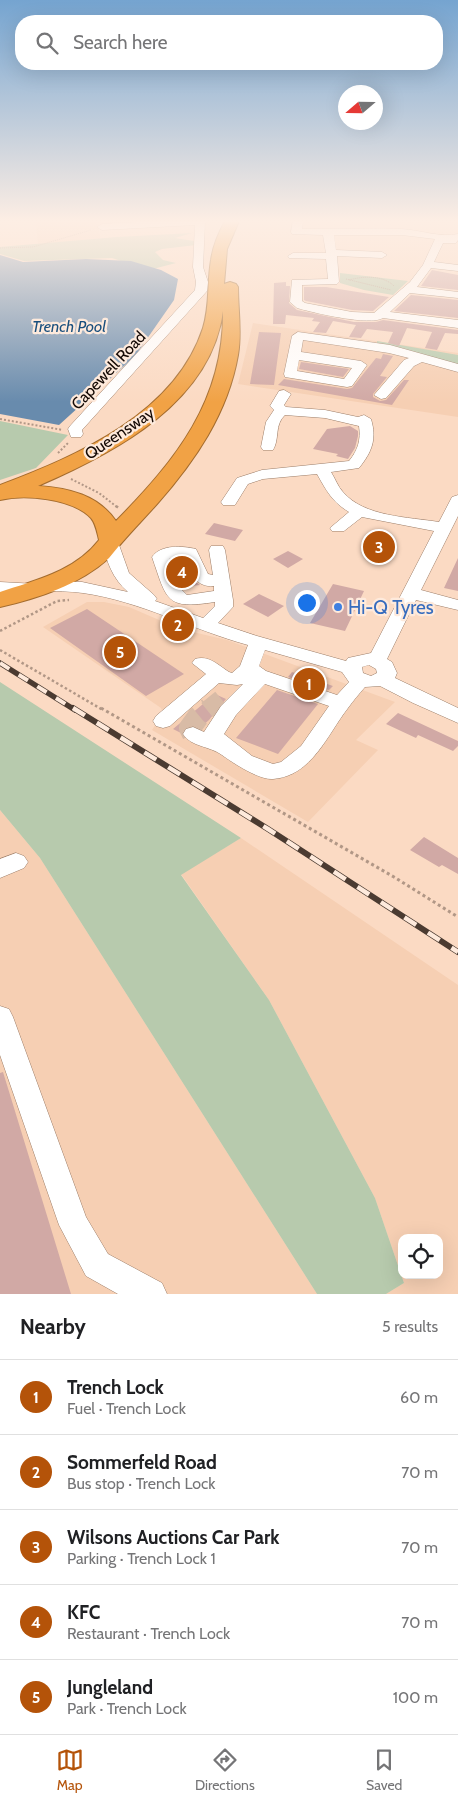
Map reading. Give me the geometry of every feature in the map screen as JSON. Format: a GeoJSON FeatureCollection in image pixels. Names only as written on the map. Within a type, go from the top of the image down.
{"type":"FeatureCollection","features":[{"type":"Feature","properties":{"kind":"highway","name":"Queensway"},"geometry":{"type":"LineString","coordinates":[[0,493],[56,472],[108,444],[162,403],[186,378],[204,349],[211,327],[215,281]]}},
{"type":"Feature","properties":{"kind":"highway"},"geometry":{"type":"LineString","coordinates":[[0,600],[62,580],[93,562],[163,486],[189,451],[213,411],[223,384],[230,354],[229,281]]}},
{"type":"Feature","properties":{"kind":"highway"},"geometry":{"type":"LineString","coordinates":[[0,493],[43,492],[63,495],[85,504],[99,514],[106,522],[111,541]]}},
{"type":"Feature","properties":{"kind":"street","name":"Capewell Road"},"geometry":{"type":"LineString","coordinates":[[76,434],[75,429],[201,291],[202,281]]}},
{"type":"Feature","properties":{"kind":"street"},"geometry":{"type":"LineString","coordinates":[[333,281],[296,282],[296,302],[301,306],[368,318],[381,314],[407,292],[415,281]]}},
{"type":"Feature","properties":{"kind":"street"},"geometry":{"type":"LineString","coordinates":[[407,292],[458,295]]}},
{"type":"Feature","properties":{"kind":"street"},"geometry":{"type":"LineString","coordinates":[[381,314],[458,324]]}},
{"type":"Feature","properties":{"kind":"street"},"geometry":{"type":"LineString","coordinates":[[417,333],[424,320]]}},
{"type":"Feature","properties":{"kind":"street"},"geometry":{"type":"LineString","coordinates":[[374,356],[361,365],[347,383],[290,374],[298,336],[390,349],[458,368]]}},
{"type":"Feature","properties":{"kind":"street"},"geometry":{"type":"LineString","coordinates":[[333,358],[343,342]]}},
{"type":"Feature","properties":{"kind":"street"},"geometry":{"type":"LineString","coordinates":[[294,355],[361,365]]}},
{"type":"Feature","properties":{"kind":"street"},"geometry":{"type":"LineString","coordinates":[[381,395],[409,364],[421,358]]}},
{"type":"Feature","properties":{"kind":"street"},"geometry":{"type":"LineString","coordinates":[[282,411],[277,406],[284,394]]}},
{"type":"Feature","properties":{"kind":"street"},"geometry":{"type":"LineString","coordinates":[[229,502],[242,481],[262,475],[354,465],[364,449],[369,433],[364,421],[325,414],[282,411],[277,414],[272,423],[268,447]]}},
{"type":"Feature","properties":{"kind":"street"},"geometry":{"type":"LineString","coordinates":[[322,469],[336,494],[360,511],[386,518],[443,528]]}},
{"type":"Feature","properties":{"kind":"street"},"geometry":{"type":"LineString","coordinates":[[379,670],[411,593],[458,500]]}},
{"type":"Feature","properties":{"kind":"street"},"geometry":{"type":"LineString","coordinates":[[338,528],[360,511]]}},
{"type":"Feature","properties":{"kind":"street"},"geometry":{"type":"LineString","coordinates":[[111,541],[118,571],[127,583],[159,607]]}},
{"type":"Feature","properties":{"kind":"street"},"geometry":{"type":"LineString","coordinates":[[207,624],[224,607],[217,550]]}},
{"type":"Feature","properties":{"kind":"street"},"geometry":{"type":"LineString","coordinates":[[222,579],[210,580],[201,577],[190,553],[184,551],[164,554],[160,557],[172,590],[181,599],[189,601],[218,596],[224,600]]}},
{"type":"Feature","properties":{"kind":"street"},"geometry":{"type":"LineString","coordinates":[[0,587],[94,589],[118,594],[356,674]]}},
{"type":"Feature","properties":{"kind":"street"},"geometry":{"type":"LineString","coordinates":[[411,593],[458,605]]}},
{"type":"Feature","properties":{"kind":"street"},"geometry":{"type":"LineString","coordinates":[[258,642],[254,677],[218,724],[214,735],[221,744],[245,761],[272,772],[289,768],[308,751],[341,703],[356,674],[360,660],[458,716]]}},
{"type":"Feature","properties":{"kind":"street"},"geometry":{"type":"LineString","coordinates":[[202,663],[224,678],[254,677],[341,703]]}},
{"type":"Feature","properties":{"kind":"street"},"geometry":{"type":"LineString","coordinates":[[163,720],[218,674]]}},
{"type":"Feature","properties":{"kind":"street"},"geometry":{"type":"LineString","coordinates":[[223,697],[232,689],[254,677]]}},
{"type":"Feature","properties":{"kind":"street"},"geometry":{"type":"LineString","coordinates":[[193,734],[196,737],[221,744]]}},
{"type":"Feature","properties":{"kind":"street"},"geometry":{"type":"LineString","coordinates":[[0,1018],[74,1225],[97,1265],[151,1294]]}},
{"type":"Feature","properties":{"kind":"path"},"geometry":{"type":"LineString","coordinates":[[355,281],[377,288],[407,292]]}},
{"type":"Feature","properties":{"kind":"path"},"geometry":{"type":"LineString","coordinates":[[380,281],[394,284],[389,289]]}},
{"type":"Feature","properties":{"kind":"path"},"geometry":{"type":"LineString","coordinates":[[0,419],[60,430]]}},
{"type":"Feature","properties":{"kind":"path"},"geometry":{"type":"LineString","coordinates":[[52,459],[76,434]]}},
{"type":"Feature","properties":{"kind":"path"},"geometry":{"type":"LineString","coordinates":[[0,650],[394,877],[458,917]]}},
{"type":"Feature","properties":{"kind":"shaded area"},"geometry":{"type":"Polygon","coordinates":[[[253,323],[458,353],[458,417],[238,384],[253,323]]]}},
{"type":"Feature","properties":{"kind":"shaded area"},"geometry":{"type":"Polygon","coordinates":[[[87,602],[104,602],[129,607],[180,629],[227,640],[395,702],[356,740],[378,750],[308,822],[152,730],[163,713],[161,708],[43,627],[87,602]]]}},
{"type":"Feature","properties":{"kind":"shaded area"},"geometry":{"type":"Polygon","coordinates":[[[0,810],[40,858],[317,1294],[0,1294],[0,810]]]}},
{"type":"Feature","properties":{"kind":"shaded area"},"geometry":{"type":"Polygon","coordinates":[[[241,838],[458,985],[458,1294],[386,1294],[404,1283],[403,1279],[443,1279],[443,1234],[398,1234],[398,1265],[375,1198],[269,1000],[181,874],[241,838]]]}},
{"type":"Feature","properties":{"kind":"green space"},"geometry":{"type":"Polygon","coordinates":[[[340,281],[408,281],[393,295],[364,290],[340,283],[340,281]]]}},
{"type":"Feature","properties":{"kind":"green space"},"geometry":{"type":"Polygon","coordinates":[[[377,341],[458,355],[458,366],[402,348],[377,344],[377,341]]]}},
{"type":"Feature","properties":{"kind":"green space"},"geometry":{"type":"Polygon","coordinates":[[[0,421],[68,435],[36,468],[0,480],[0,421]]]}},
{"type":"Feature","properties":{"kind":"green space"},"geometry":{"type":"Polygon","coordinates":[[[0,682],[241,838],[181,875],[269,1000],[375,1198],[398,1265],[398,1279],[403,1279],[404,1283],[386,1294],[317,1294],[40,858],[0,810],[0,682]]]}},
{"type":"Feature","properties":{"kind":"water","name":"Trench Pool"},"geometry":{"type":"Polygon","coordinates":[[[0,281],[178,281],[174,300],[135,356],[59,425],[0,414],[0,281]]]}},
{"type":"Feature","properties":{"kind":"building"},"geometry":{"type":"Polygon","coordinates":[[[424,281],[458,281],[458,290],[421,286],[424,281]]]}},
{"type":"Feature","properties":{"kind":"building"},"geometry":{"type":"Polygon","coordinates":[[[286,282],[286,286],[290,286],[289,303],[297,310],[354,322],[376,322],[383,320],[458,330],[458,334],[445,333],[437,350],[425,348],[432,332],[407,328],[399,346],[388,343],[393,332],[367,329],[361,338],[349,337],[356,325],[333,321],[326,333],[313,332],[320,322],[312,321],[314,318],[286,315],[285,324],[273,324],[274,283],[286,282]]]}},
{"type":"Feature","properties":{"kind":"building"},"geometry":{"type":"Polygon","coordinates":[[[304,287],[326,287],[389,297],[373,311],[352,310],[306,301],[304,300],[304,287]]]}},
{"type":"Feature","properties":{"kind":"building"},"geometry":{"type":"Polygon","coordinates":[[[411,295],[458,300],[458,318],[394,311],[411,295]]]}},
{"type":"Feature","properties":{"kind":"building"},"geometry":{"type":"Polygon","coordinates":[[[259,332],[281,333],[274,385],[250,384],[259,332]]]}},
{"type":"Feature","properties":{"kind":"building"},"geometry":{"type":"Polygon","coordinates":[[[383,354],[393,356],[380,376],[387,377],[373,394],[373,397],[380,401],[386,400],[404,380],[409,380],[392,405],[278,385],[284,379],[347,389],[352,388],[376,358],[381,359],[383,354]]]}},
{"type":"Feature","properties":{"kind":"building"},"geometry":{"type":"Polygon","coordinates":[[[301,362],[349,369],[343,377],[299,369],[301,362]]]}},
{"type":"Feature","properties":{"kind":"building"},"geometry":{"type":"Polygon","coordinates":[[[350,426],[358,431],[358,436],[355,448],[348,459],[336,456],[338,454],[313,449],[327,429],[350,426]]]}},
{"type":"Feature","properties":{"kind":"building"},"geometry":{"type":"Polygon","coordinates":[[[214,523],[243,530],[235,541],[205,534],[214,523]]]}},
{"type":"Feature","properties":{"kind":"building"},"geometry":{"type":"Polygon","coordinates":[[[288,551],[303,559],[288,568],[273,559],[288,551]]]}},
{"type":"Feature","properties":{"kind":"building"},"geometry":{"type":"Polygon","coordinates":[[[458,558],[458,591],[444,588],[458,558]]]}},
{"type":"Feature","properties":{"kind":"building"},"geometry":{"type":"Polygon","coordinates":[[[182,559],[192,579],[200,585],[182,587],[171,560],[182,559]]]}},
{"type":"Feature","properties":{"kind":"building","name":"Hi-Q Tyres"},"geometry":{"type":"Polygon","coordinates":[[[333,584],[364,591],[345,631],[310,623],[333,584]]]}},
{"type":"Feature","properties":{"kind":"building"},"geometry":{"type":"Polygon","coordinates":[[[259,594],[284,606],[268,617],[243,604],[259,594]]]}},
{"type":"Feature","properties":{"kind":"building"},"geometry":{"type":"Polygon","coordinates":[[[87,609],[184,674],[146,696],[50,628],[87,609]]]}},
{"type":"Feature","properties":{"kind":"building"},"geometry":{"type":"Polygon","coordinates":[[[292,672],[333,686],[329,690],[288,677],[292,672]]]}},
{"type":"Feature","properties":{"kind":"building"},"geometry":{"type":"Polygon","coordinates":[[[277,690],[318,704],[278,754],[236,738],[277,690]]]}},
{"type":"Feature","properties":{"kind":"building"},"geometry":{"type":"Polygon","coordinates":[[[215,694],[226,699],[200,728],[192,725],[185,727],[181,733],[173,729],[215,694]]]}},
{"type":"Feature","properties":{"kind":"building"},"geometry":{"type":"Polygon","coordinates":[[[398,713],[458,741],[458,746],[453,751],[418,735],[416,738],[386,724],[398,713]]]}},
{"type":"Feature","properties":{"kind":"building"},"geometry":{"type":"Polygon","coordinates":[[[424,837],[458,858],[458,874],[442,865],[439,867],[410,850],[424,837]]]}},
{"type":"Feature","properties":{"kind":"building"},"geometry":{"type":"Polygon","coordinates":[[[3,1072],[71,1294],[0,1294],[0,1073],[3,1072]]]}},
{"type":"Feature","properties":{"kind":"tunnel"},"geometry":{"type":"LineString","coordinates":[[207,710],[223,697]]}},
{"type":"Feature","properties":{"kind":"tunnel"},"geometry":{"type":"LineString","coordinates":[[193,734],[190,728],[198,717],[209,708]]}},
{"type":"Feature","properties":{"kind":"railway"},"geometry":{"type":"LineString","coordinates":[[0,663],[75,710]]}},
{"type":"Feature","properties":{"kind":"railway"},"geometry":{"type":"LineString","coordinates":[[73,708],[268,829],[458,952]]}},
{"type":"Feature","properties":{"kind":"place","name":"Wilsons Auctions Car Park"},"geometry":{"type":"Point","coordinates":[379,547]}},
{"type":"Feature","properties":{"kind":"place","name":"KFC"},"geometry":{"type":"Point","coordinates":[182,572]}},
{"type":"Feature","properties":{"kind":"place","name":"Hi-Q Tyres"},"geometry":{"type":"Point","coordinates":[338,607]}},
{"type":"Feature","properties":{"kind":"place","name":"Sommerfeld Road"},"geometry":{"type":"Point","coordinates":[178,625]}},
{"type":"Feature","properties":{"kind":"place","name":"Jungleland"},"geometry":{"type":"Point","coordinates":[120,652]}},
{"type":"Feature","properties":{"kind":"place","name":"Trench Lock"},"geometry":{"type":"Point","coordinates":[309,684]}}]}
